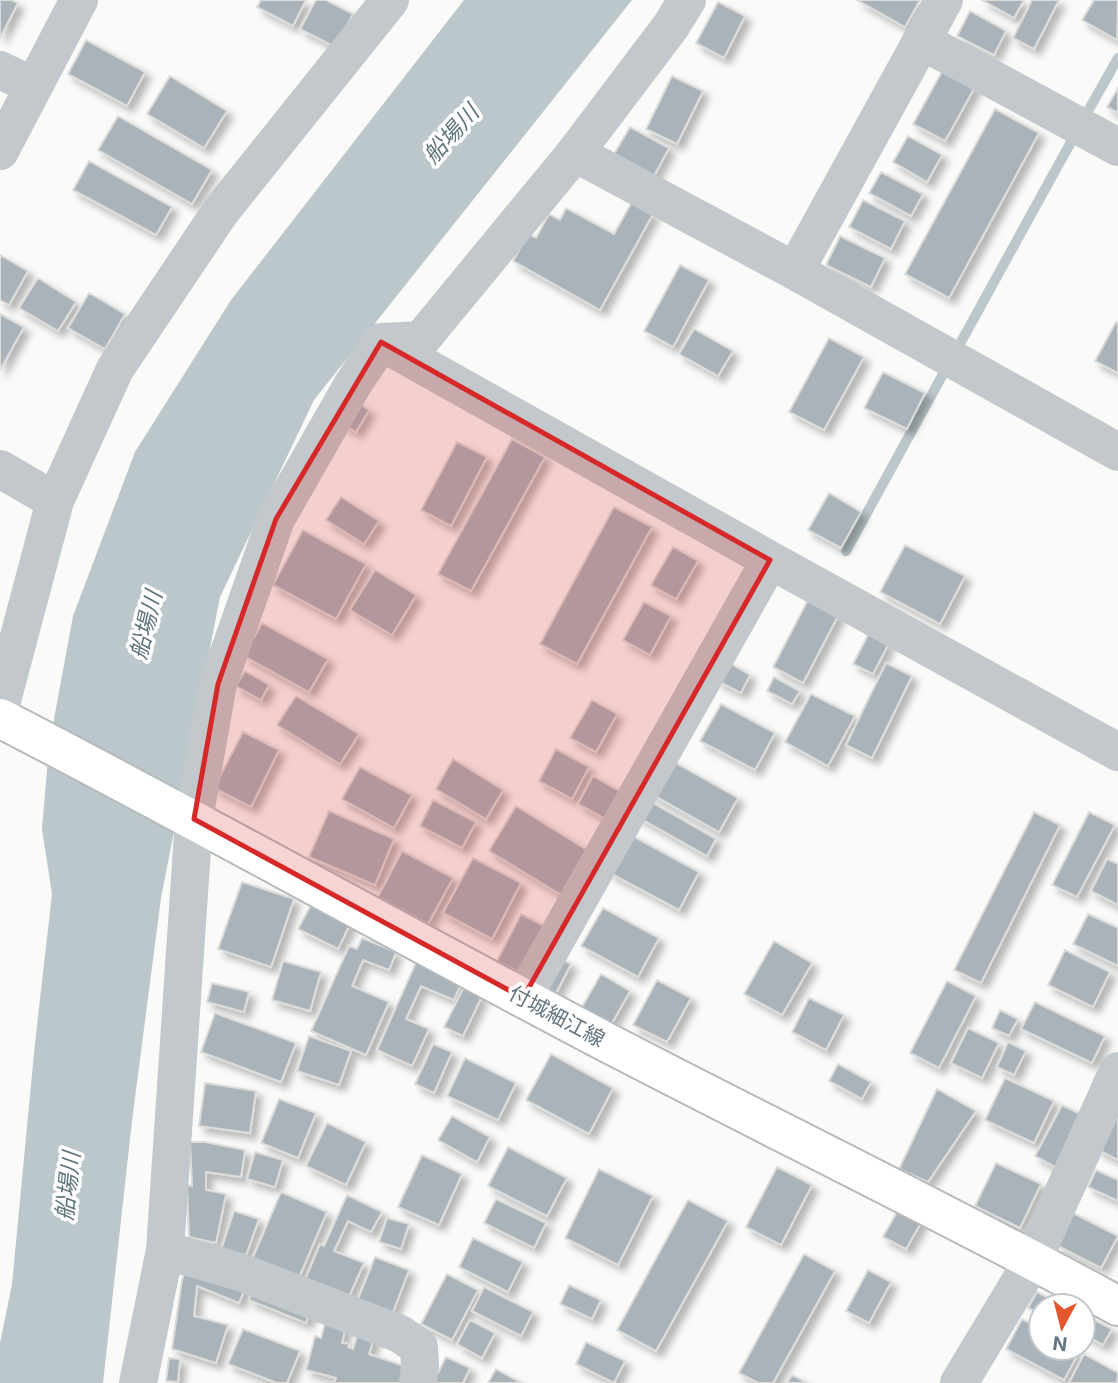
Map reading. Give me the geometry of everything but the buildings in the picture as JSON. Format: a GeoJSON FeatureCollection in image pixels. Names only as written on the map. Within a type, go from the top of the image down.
{"type":"FeatureCollection","features":[{"type":"Feature","properties":{"kind":"main road","name":"付城細江線"},"geometry":{"type":"LineString","coordinates":[[9,720],[523,998],[1118,1306]]}},
{"type":"Feature","properties":{"kind":"street"},"geometry":{"type":"LineString","coordinates":[[0,151],[16,78],[79,0]]}},
{"type":"Feature","properties":{"kind":"street"},"geometry":{"type":"LineString","coordinates":[[9,720],[55,501],[115,369],[222,211],[390,0]]}},
{"type":"Feature","properties":{"kind":"street"},"geometry":{"type":"LineString","coordinates":[[381,342],[421,340],[575,153],[671,26],[687,0]]}},
{"type":"Feature","properties":{"kind":"street"},"geometry":{"type":"LineString","coordinates":[[795,271],[944,0]]}},
{"type":"Feature","properties":{"kind":"street"},"geometry":{"type":"LineString","coordinates":[[922,41],[1118,146]]}},
{"type":"Feature","properties":{"kind":"street"},"geometry":{"type":"LineString","coordinates":[[575,153],[795,271],[1118,452]]}},
{"type":"Feature","properties":{"kind":"street"},"geometry":{"type":"LineString","coordinates":[[381,342],[770,561],[1118,752]]}},
{"type":"Feature","properties":{"kind":"street"},"geometry":{"type":"LineString","coordinates":[[138,1383],[165,1250],[189,817],[218,684],[276,519],[352,384],[381,342]]}},
{"type":"Feature","properties":{"kind":"street"},"geometry":{"type":"LineString","coordinates":[[0,469],[55,501]]}},
{"type":"Feature","properties":{"kind":"street"},"geometry":{"type":"LineString","coordinates":[[523,998],[770,561]]}},
{"type":"Feature","properties":{"kind":"street"},"geometry":{"type":"LineString","coordinates":[[959,1383],[1033,1260],[1118,1071]]}},
{"type":"Feature","properties":{"kind":"street"},"geometry":{"type":"LineString","coordinates":[[165,1250],[243,1273],[400,1334],[419,1347],[418,1383]]}},
{"type":"Feature","properties":{"kind":"highlighted area"},"geometry":{"type":"Polygon","coordinates":[[[381,342],[770,560],[523,998],[194,819],[218,684],[276,519],[381,342]]]}},
{"type":"Feature","properties":{"kind":"water","name":"船場川"},"geometry":{"type":"Polygon","coordinates":[[[464,0],[632,0],[314,400],[220,597],[161,898],[132,1121],[103,1383],[0,1383],[0,1343],[12,1284],[52,894],[42,829],[49,746],[73,616],[135,452],[231,300],[464,0]]]}},
{"type":"Feature","properties":{"kind":"waterway"},"geometry":{"type":"LineString","coordinates":[[1084,118],[1118,58]]}},
{"type":"Feature","properties":{"kind":"waterway"},"geometry":{"type":"LineString","coordinates":[[956,351],[1077,131]]}},
{"type":"Feature","properties":{"kind":"waterway"},"geometry":{"type":"LineString","coordinates":[[846,551],[948,365]]}}]}
